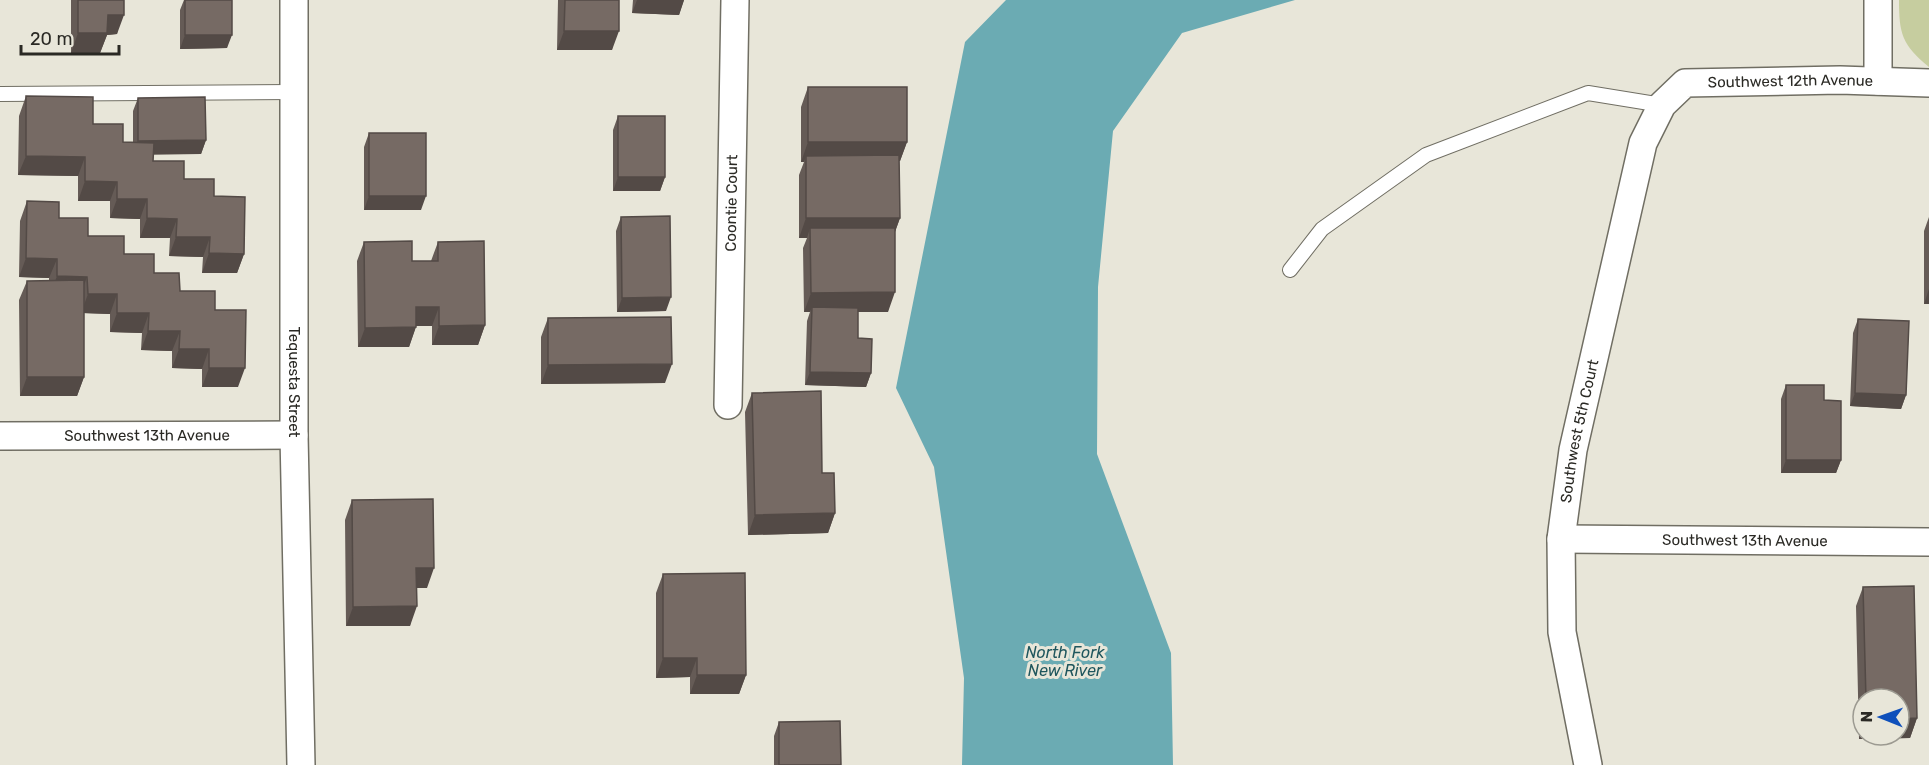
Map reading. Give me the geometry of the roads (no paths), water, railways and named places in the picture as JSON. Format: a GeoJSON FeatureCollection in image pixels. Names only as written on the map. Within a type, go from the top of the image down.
{"type":"FeatureCollection","features":[{"type":"Feature","properties":{"kind":"street","name":"Tequesta Street"},"geometry":{"type":"LineString","coordinates":[[294,0],[294,435],[301,765]]}},
{"type":"Feature","properties":{"kind":"street","name":"Coontie Court"},"geometry":{"type":"LineString","coordinates":[[728,405],[735,0]]}},
{"type":"Feature","properties":{"kind":"street"},"geometry":{"type":"LineString","coordinates":[[1878,0],[1878,81]]}},
{"type":"Feature","properties":{"kind":"street","name":"Southwest 12th Avenue"},"geometry":{"type":"LineString","coordinates":[[1662,105],[1685,83],[1929,82]]}},
{"type":"Feature","properties":{"kind":"street","name":"Southwest 5th Court"},"geometry":{"type":"LineString","coordinates":[[1588,765],[1562,632],[1561,539],[1573,450],[1643,143],[1662,105]]}},
{"type":"Feature","properties":{"kind":"street","name":"Southwest 13th Avenue"},"geometry":{"type":"LineString","coordinates":[[0,436],[294,435]]}},
{"type":"Feature","properties":{"kind":"street","name":"Southwest 13th Avenue"},"geometry":{"type":"LineString","coordinates":[[1561,539],[1929,542]]}},
{"type":"Feature","properties":{"kind":"lane"},"geometry":{"type":"LineString","coordinates":[[0,94],[294,92]]}},
{"type":"Feature","properties":{"kind":"lane"},"geometry":{"type":"LineString","coordinates":[[1290,270],[1322,229],[1426,155],[1588,93],[1662,105]]}},
{"type":"Feature","properties":{"kind":"water","name":"North Fork New River"},"geometry":{"type":"Polygon","coordinates":[[[1006,0],[1295,0],[1182,33],[1113,131],[1098,287],[1097,454],[1171,653],[1173,765],[962,765],[964,678],[934,467],[896,388],[965,42],[1006,0]]]}}]}
